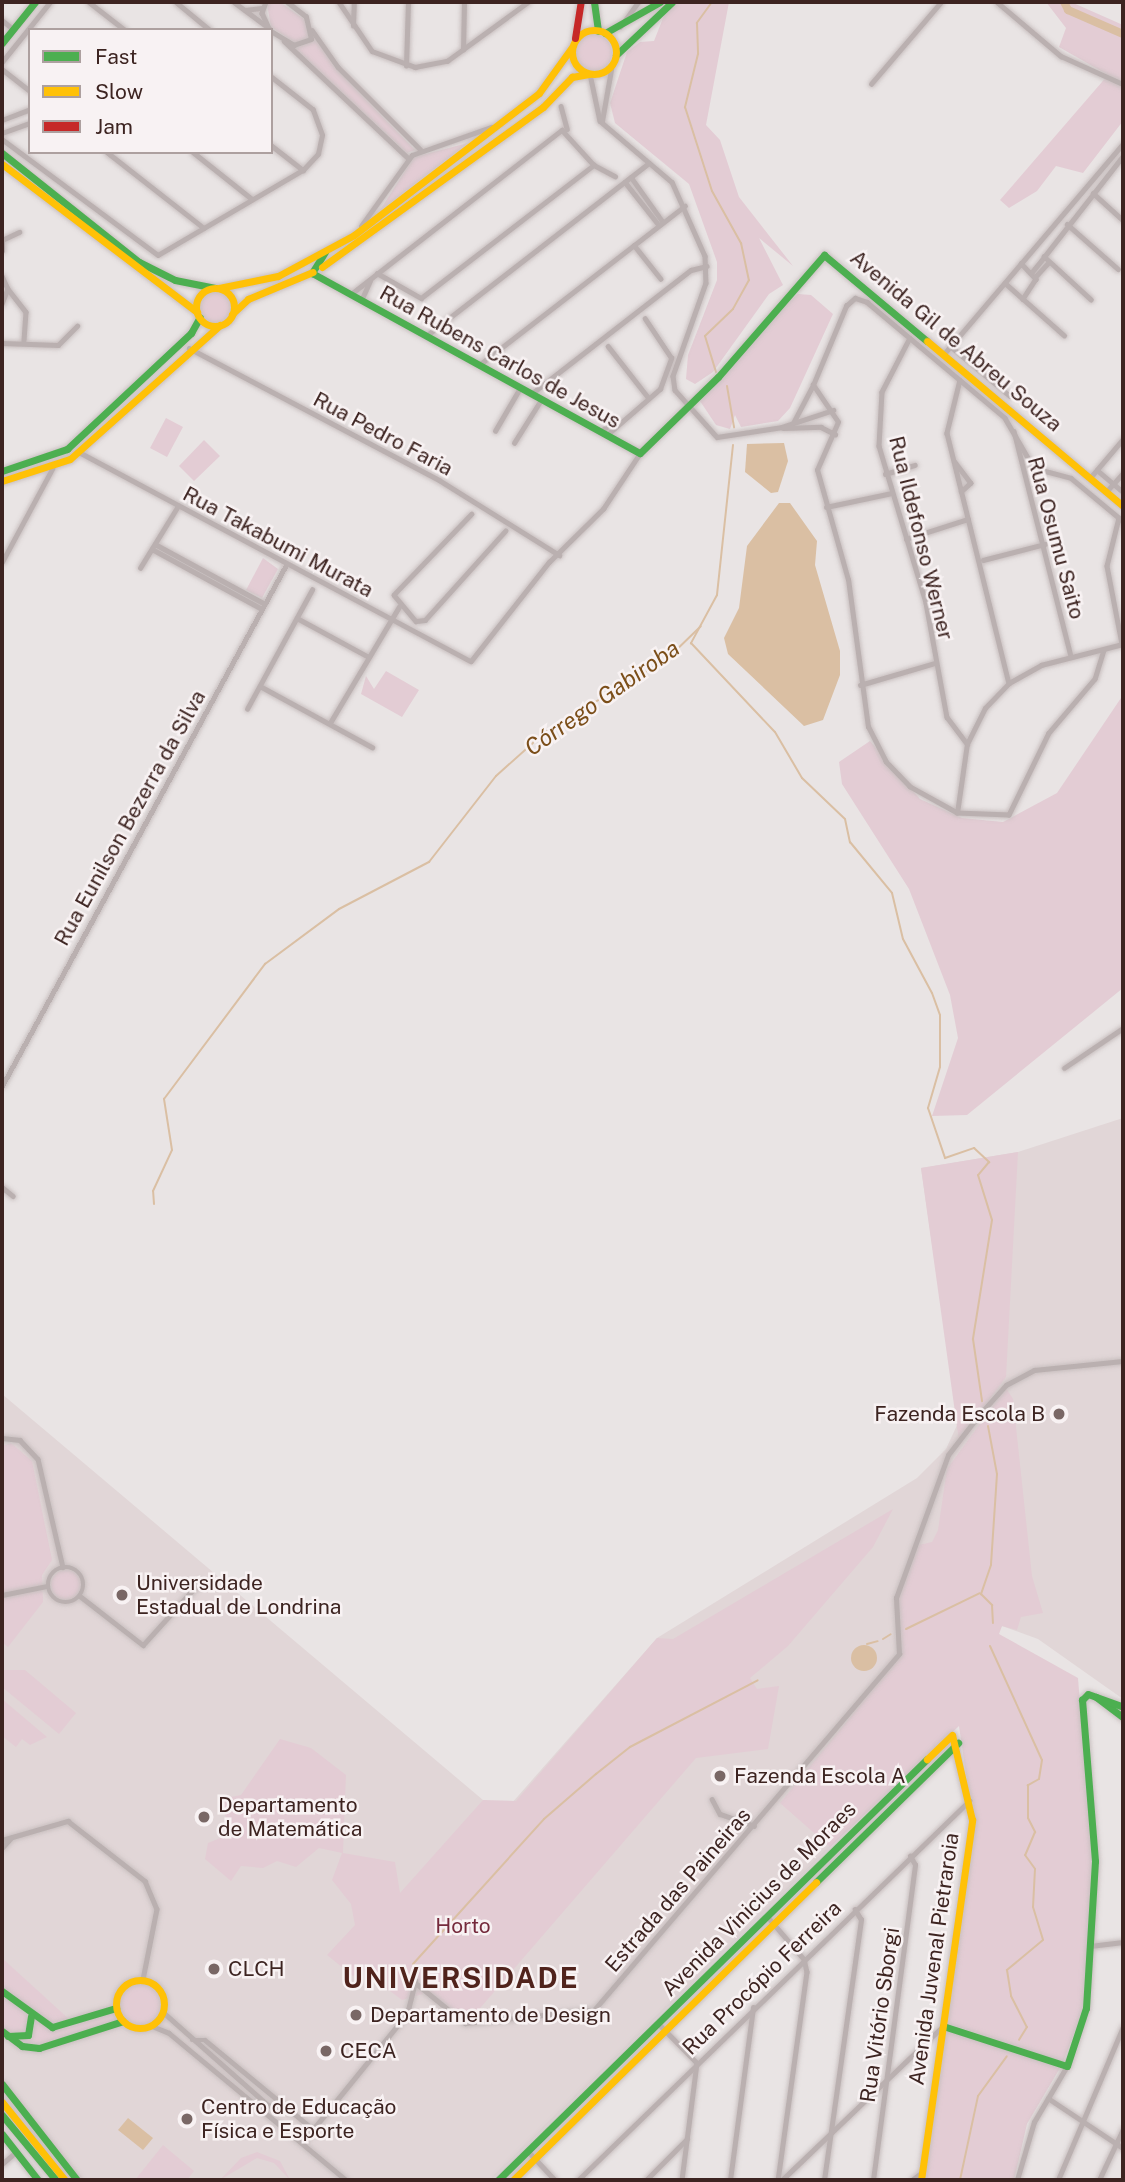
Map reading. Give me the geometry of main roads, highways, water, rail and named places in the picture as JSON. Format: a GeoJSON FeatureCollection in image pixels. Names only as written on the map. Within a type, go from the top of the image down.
{"type":"FeatureCollection","features":[{"type":"Feature","properties":{"kind":"main road"},"geometry":{"type":"LineString","coordinates":[[2,43],[35,2]]}},
{"type":"Feature","properties":{"kind":"main road"},"geometry":{"type":"LineString","coordinates":[[582,2],[573,45],[574,62],[589,74]]}},
{"type":"Feature","properties":{"kind":"main road"},"geometry":{"type":"LineString","coordinates":[[594,2],[601,32],[614,60]]}},
{"type":"Feature","properties":{"kind":"main road"},"geometry":{"type":"LineString","coordinates":[[4,472],[66,449],[191,332],[201,295],[217,288],[268,280],[354,235],[549,84],[573,45],[601,32],[618,30],[660,2]]}},
{"type":"Feature","properties":{"kind":"main road"},"geometry":{"type":"LineString","coordinates":[[2,481],[52,469],[79,452],[189,348],[253,296],[324,266],[491,146],[569,79],[589,74],[614,60],[672,2]]}},
{"type":"Feature","properties":{"kind":"main road"},"geometry":{"type":"LineString","coordinates":[[2,153],[139,262],[175,280],[217,288],[232,298],[232,314]]}},
{"type":"Feature","properties":{"kind":"main road"},"geometry":{"type":"LineString","coordinates":[[2,164],[142,276],[180,294],[198,314],[220,325]]}},
{"type":"Feature","properties":{"kind":"main road"},"geometry":{"type":"LineString","coordinates":[[312,273],[325,261],[325,252]]}},
{"type":"Feature","properties":{"kind":"main road","name":"Avenida Gil de Abreu Souza"},"geometry":{"type":"LineString","coordinates":[[640,453],[650,447],[686,402],[719,377],[822,255],[1123,506]]}},
{"type":"Feature","properties":{"kind":"main road"},"geometry":{"type":"LineString","coordinates":[[324,266],[332,285]]}},
{"type":"Feature","properties":{"kind":"main road","name":"Rua Rubens Carlos de Jesus"},"geometry":{"type":"LineString","coordinates":[[312,273],[640,453]]}},
{"type":"Feature","properties":{"kind":"main road"},"geometry":{"type":"LineString","coordinates":[[943,2026],[1067,2066],[1086,2008],[1095,1847],[1082,1700],[1095,1696],[1123,1707]]}},
{"type":"Feature","properties":{"kind":"main road"},"geometry":{"type":"LineString","coordinates":[[1095,1696],[1123,1717]]}},
{"type":"Feature","properties":{"kind":"main road","name":"Avenida Vinicius de Moraes"},"geometry":{"type":"LineString","coordinates":[[498,2180],[951,1735],[958,1743],[513,2180]]}},
{"type":"Feature","properties":{"kind":"main road","name":"Avenida Juvenal Pietraroia"},"geometry":{"type":"LineString","coordinates":[[921,2176],[943,2026],[970,1801],[958,1743]]}},
{"type":"Feature","properties":{"kind":"main road"},"geometry":{"type":"LineString","coordinates":[[2,1991],[31,2016],[64,2027],[116,2008],[124,1986],[143,1980],[162,1993],[163,2012],[152,2026],[124,2021],[39,2048],[4,2033]]}},
{"type":"Feature","properties":{"kind":"main road"},"geometry":{"type":"LineString","coordinates":[[116,2008],[124,2021]]}},
{"type":"Feature","properties":{"kind":"main road"},"geometry":{"type":"LineString","coordinates":[[4,2033],[28,2035],[31,2016]]}},
{"type":"Feature","properties":{"kind":"main road"},"geometry":{"type":"LineString","coordinates":[[2,2084],[77,2180]]}},
{"type":"Feature","properties":{"kind":"main road"},"geometry":{"type":"LineString","coordinates":[[2,2092],[29,2135]]}},
{"type":"Feature","properties":{"kind":"main road"},"geometry":{"type":"LineString","coordinates":[[2,2102],[65,2180]]}},
{"type":"Feature","properties":{"kind":"main road"},"geometry":{"type":"LineString","coordinates":[[4,2118],[56,2180]]}},
{"type":"Feature","properties":{"kind":"main road"},"geometry":{"type":"LineString","coordinates":[[2,2134],[38,2180]]}},
{"type":"Feature","properties":{"kind":"waterway"},"geometry":{"type":"LineString","coordinates":[[712,2],[697,23],[698,54],[685,107],[712,191],[741,243],[749,280],[733,309],[705,336],[716,372]]}},
{"type":"Feature","properties":{"kind":"waterway"},"geometry":{"type":"LineString","coordinates":[[1064,2],[1068,10],[1123,34]]}},
{"type":"Feature","properties":{"kind":"waterway"},"geometry":{"type":"LineString","coordinates":[[727,386],[734,427]]}},
{"type":"Feature","properties":{"kind":"waterway"},"geometry":{"type":"LineString","coordinates":[[733,445],[717,595],[691,643],[775,732],[802,778],[845,819],[850,842],[892,893],[903,939],[932,993],[940,1015],[940,1067],[928,1108],[945,1158],[974,1148],[989,1162],[978,1175],[992,1220],[973,1339],[982,1401]]}},
{"type":"Feature","properties":{"kind":"waterway","name":"Córrego Gabiroba"},"geometry":{"type":"LineString","coordinates":[[154,1204],[153,1191],[172,1150],[164,1099],[265,964],[339,909],[429,862],[496,776],[545,732],[667,659],[701,626]]}},
{"type":"Feature","properties":{"kind":"waterway"},"geometry":{"type":"LineString","coordinates":[[988,1426],[997,1474],[991,1565],[981,1594],[992,1605],[993,1623]]}},
{"type":"Feature","properties":{"kind":"waterway"},"geometry":{"type":"LineString","coordinates":[[906,1629],[980,1593]]}},
{"type":"Feature","properties":{"kind":"waterway"},"geometry":{"type":"LineString","coordinates":[[883,1639],[891,1634]]}},
{"type":"Feature","properties":{"kind":"waterway"},"geometry":{"type":"LineString","coordinates":[[867,1644],[878,1641]]}},
{"type":"Feature","properties":{"kind":"waterway"},"geometry":{"type":"LineString","coordinates":[[990,1646],[1042,1760],[1039,1779],[1028,1785],[1028,1818],[1035,1832],[1025,1855],[1035,1869],[1033,1907],[1043,1940],[1007,1970],[1011,1996],[1027,2027],[1019,2040]]}},
{"type":"Feature","properties":{"kind":"waterway"},"geometry":{"type":"LineString","coordinates":[[413,1964],[544,1819],[596,1774],[630,1747],[758,1680]]}},
{"type":"Feature","properties":{"kind":"waterway"},"geometry":{"type":"LineString","coordinates":[[960,2180],[978,2096],[1007,2056]]}},
{"type":"Feature","properties":{"kind":"place","name":"Fazenda Escola B"},"geometry":{"type":"Point","coordinates":[1059,1414]}},
{"type":"Feature","properties":{"kind":"place","name":"Universidade Estadual de Londrina"},"geometry":{"type":"Point","coordinates":[122,1595]}},
{"type":"Feature","properties":{"kind":"place","name":"Fazenda Escola A"},"geometry":{"type":"Point","coordinates":[720,1776]}},
{"type":"Feature","properties":{"kind":"place","name":"Departamento de Matemática"},"geometry":{"type":"Point","coordinates":[204,1817]}},
{"type":"Feature","properties":{"kind":"place","name":"CLCH"},"geometry":{"type":"Point","coordinates":[214,1969]}},
{"type":"Feature","properties":{"kind":"place","name":"Departamento de Design"},"geometry":{"type":"Point","coordinates":[356,2015]}},
{"type":"Feature","properties":{"kind":"place","name":"CECA"},"geometry":{"type":"Point","coordinates":[326,2051]}},
{"type":"Feature","properties":{"kind":"place","name":"Centro de Educação Física e Esporte"},"geometry":{"type":"Point","coordinates":[187,2119]}},
{"type":"Feature","properties":{"kind":"district","name":"UNIVERSIDADE"},"geometry":{"type":"Point","coordinates":[461,1978]}},
{"type":"Feature","properties":{"kind":"park label","name":"Horto"},"geometry":{"type":"Point","coordinates":[463,1926]}}]}
